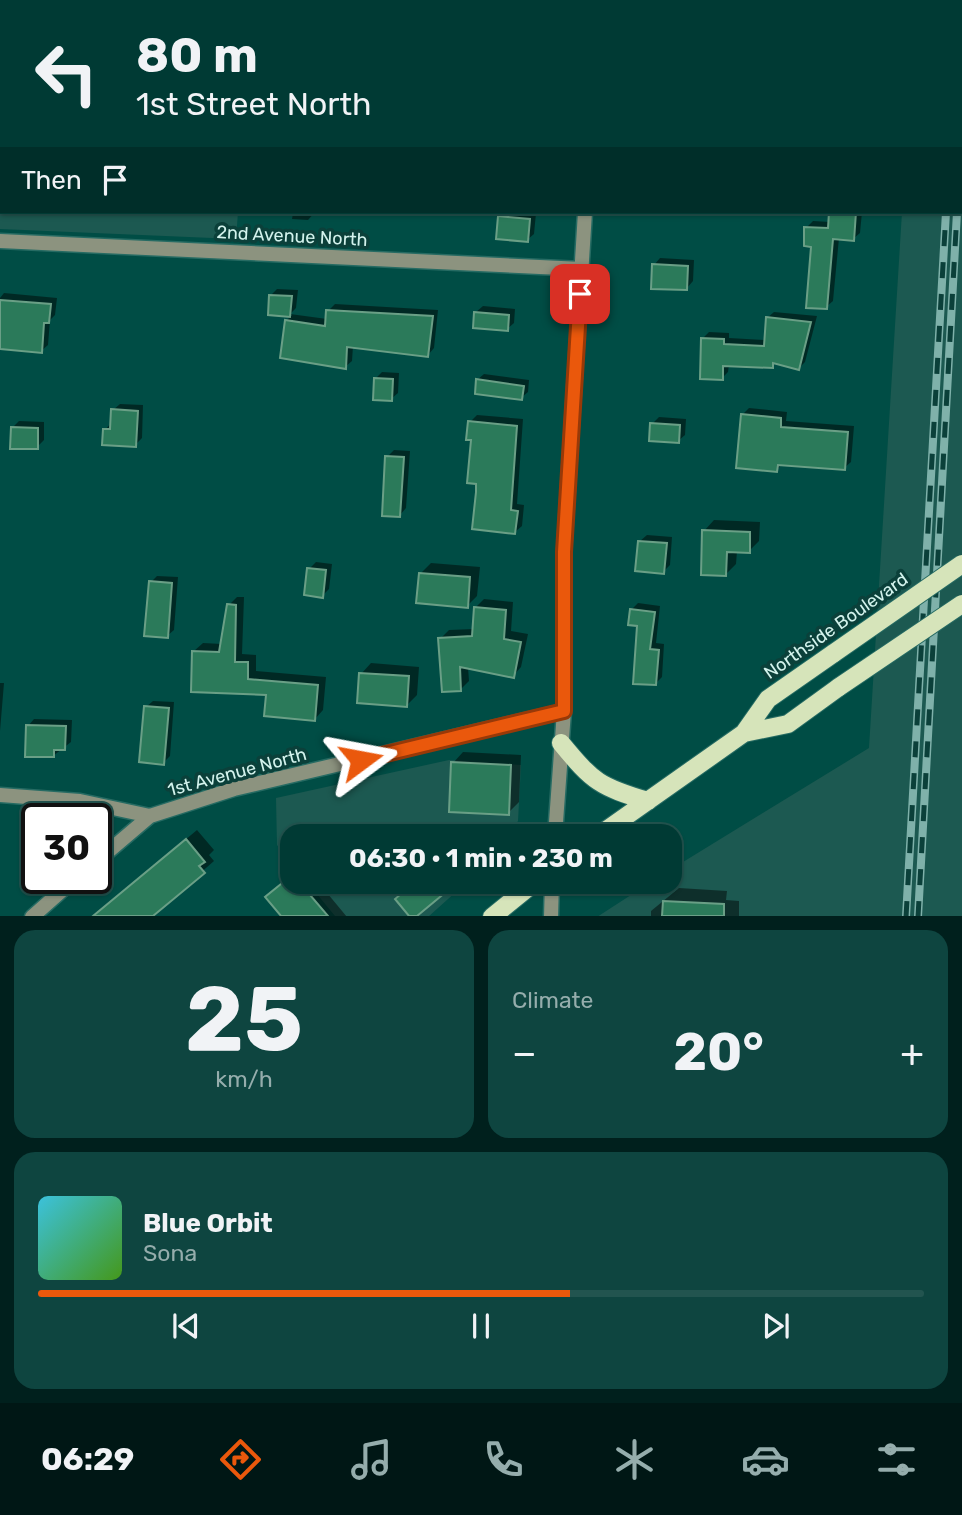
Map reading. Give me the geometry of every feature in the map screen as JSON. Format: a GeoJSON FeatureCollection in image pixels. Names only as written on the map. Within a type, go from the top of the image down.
{"type":"FeatureCollection","features":[{"type":"Feature","properties":{"kind":"main road","name":"Northside Boulevard"},"geometry":{"type":"LineString","coordinates":[[615,824],[744,733],[768,699],[962,564]]}},
{"type":"Feature","properties":{"kind":"main road","name":"Northside Boulevard"},"geometry":{"type":"LineString","coordinates":[[744,733],[788,724],[962,604]]}},
{"type":"Feature","properties":{"kind":"main road"},"geometry":{"type":"LineString","coordinates":[[561,743],[590,778],[609,790],[648,801]]}},
{"type":"Feature","properties":{"kind":"main road"},"geometry":{"type":"LineString","coordinates":[[492,916],[520,894]]}},
{"type":"Feature","properties":{"kind":"street"},"geometry":{"type":"LineString","coordinates":[[556,824],[564,711],[564,552],[585,214]]}},
{"type":"Feature","properties":{"kind":"street","name":"2nd Avenue North"},"geometry":{"type":"LineString","coordinates":[[0,241],[582,269]]}},
{"type":"Feature","properties":{"kind":"street","name":"1st Avenue North"},"geometry":{"type":"LineString","coordinates":[[0,794],[80,801],[150,816],[234,789],[564,711]]}},
{"type":"Feature","properties":{"kind":"street"},"geometry":{"type":"LineString","coordinates":[[112,848],[150,816]]}},
{"type":"Feature","properties":{"kind":"street"},"geometry":{"type":"LineString","coordinates":[[32,916],[57,894]]}},
{"type":"Feature","properties":{"kind":"street"},"geometry":{"type":"LineString","coordinates":[[551,916],[552,894]]}},
{"type":"Feature","properties":{"kind":"shaded area"},"geometry":{"type":"Polygon","coordinates":[[[0,214],[238,214],[236,239],[0,229],[0,214]]]}},
{"type":"Feature","properties":{"kind":"shaded area"},"geometry":{"type":"Polygon","coordinates":[[[902,214],[962,214],[962,916],[599,916],[632,894],[682,894],[682,863],[869,748],[902,214]]]}},
{"type":"Feature","properties":{"kind":"shaded area"},"geometry":{"type":"Polygon","coordinates":[[[449,760],[521,765],[516,824],[280,824],[280,849],[277,845],[276,798],[449,760]]]}},
{"type":"Feature","properties":{"kind":"shaded area"},"geometry":{"type":"Polygon","coordinates":[[[317,894],[454,894],[429,916],[335,916],[317,894]]]}},
{"type":"Feature","properties":{"kind":"building"},"geometry":{"type":"Polygon","coordinates":[[[829,214],[856,214],[854,241],[833,239],[827,309],[806,308],[811,247],[804,246],[804,227],[828,228],[829,214]]]}},
{"type":"Feature","properties":{"kind":"building"},"geometry":{"type":"Polygon","coordinates":[[[498,216],[530,219],[528,242],[496,239],[498,216]]]}},
{"type":"Feature","properties":{"kind":"building"},"geometry":{"type":"Polygon","coordinates":[[[652,264],[688,266],[687,290],[651,289],[652,264]]]}},
{"type":"Feature","properties":{"kind":"building"},"geometry":{"type":"Polygon","coordinates":[[[269,295],[292,296],[290,317],[268,315],[269,295]]]}},
{"type":"Feature","properties":{"kind":"building"},"geometry":{"type":"Polygon","coordinates":[[[0,300],[51,304],[49,323],[44,323],[42,353],[0,349],[0,300]]]}},
{"type":"Feature","properties":{"kind":"building"},"geometry":{"type":"Polygon","coordinates":[[[326,310],[433,316],[428,357],[347,347],[346,369],[280,358],[285,320],[325,326],[326,310]]]}},
{"type":"Feature","properties":{"kind":"building"},"geometry":{"type":"Polygon","coordinates":[[[474,312],[509,315],[508,331],[473,328],[474,312]]]}},
{"type":"Feature","properties":{"kind":"building"},"geometry":{"type":"Polygon","coordinates":[[[766,317],[811,322],[799,370],[773,363],[773,368],[723,366],[723,380],[700,379],[701,338],[724,339],[724,344],[764,346],[766,317]]]}},
{"type":"Feature","properties":{"kind":"building"},"geometry":{"type":"Polygon","coordinates":[[[374,378],[393,379],[392,401],[373,400],[374,378]]]}},
{"type":"Feature","properties":{"kind":"building"},"geometry":{"type":"Polygon","coordinates":[[[476,379],[524,386],[522,400],[475,394],[476,379]]]}},
{"type":"Feature","properties":{"kind":"building"},"geometry":{"type":"Polygon","coordinates":[[[111,409],[138,411],[136,447],[102,445],[103,429],[110,429],[111,409]]]}},
{"type":"Feature","properties":{"kind":"building"},"geometry":{"type":"Polygon","coordinates":[[[741,414],[781,418],[781,427],[848,432],[845,470],[778,465],[777,472],[736,468],[741,414]]]}},
{"type":"Feature","properties":{"kind":"building"},"geometry":{"type":"Polygon","coordinates":[[[468,421],[517,426],[511,510],[518,511],[515,534],[472,529],[476,484],[467,483],[471,440],[466,440],[468,421]]]}},
{"type":"Feature","properties":{"kind":"building"},"geometry":{"type":"Polygon","coordinates":[[[650,423],[680,425],[679,443],[649,441],[650,423]]]}},
{"type":"Feature","properties":{"kind":"building"},"geometry":{"type":"Polygon","coordinates":[[[11,427],[38,428],[38,449],[10,449],[11,427]]]}},
{"type":"Feature","properties":{"kind":"building"},"geometry":{"type":"Polygon","coordinates":[[[385,456],[404,457],[400,517],[382,516],[385,456]]]}},
{"type":"Feature","properties":{"kind":"building"},"geometry":{"type":"Polygon","coordinates":[[[702,530],[750,532],[750,553],[727,552],[726,576],[701,575],[702,530]]]}},
{"type":"Feature","properties":{"kind":"building"},"geometry":{"type":"Polygon","coordinates":[[[638,541],[667,543],[664,574],[635,571],[638,541]]]}},
{"type":"Feature","properties":{"kind":"building"},"geometry":{"type":"Polygon","coordinates":[[[307,568],[326,570],[323,598],[304,595],[307,568]]]}},
{"type":"Feature","properties":{"kind":"building"},"geometry":{"type":"Polygon","coordinates":[[[419,573],[470,577],[468,608],[416,603],[419,573]]]}},
{"type":"Feature","properties":{"kind":"building"},"geometry":{"type":"Polygon","coordinates":[[[149,581],[172,583],[168,638],[144,636],[149,581]]]}},
{"type":"Feature","properties":{"kind":"building"},"geometry":{"type":"Polygon","coordinates":[[[227,604],[236,605],[235,662],[248,662],[248,679],[318,685],[315,721],[264,716],[266,695],[191,692],[192,651],[219,652],[227,604]]]}},
{"type":"Feature","properties":{"kind":"building"},"geometry":{"type":"Polygon","coordinates":[[[474,607],[506,610],[504,639],[521,642],[514,678],[460,667],[461,691],[442,692],[438,638],[472,636],[474,607]]]}},
{"type":"Feature","properties":{"kind":"building"},"geometry":{"type":"Polygon","coordinates":[[[630,609],[655,612],[650,649],[659,650],[656,685],[633,684],[637,626],[628,625],[630,609]]]}},
{"type":"Feature","properties":{"kind":"building"},"geometry":{"type":"Polygon","coordinates":[[[359,673],[409,676],[407,707],[357,703],[359,673]]]}},
{"type":"Feature","properties":{"kind":"building"},"geometry":{"type":"Polygon","coordinates":[[[144,706],[169,708],[164,765],[139,762],[144,706]]]}},
{"type":"Feature","properties":{"kind":"building"},"geometry":{"type":"Polygon","coordinates":[[[26,725],[66,726],[65,750],[54,750],[54,757],[25,757],[26,725]]]}},
{"type":"Feature","properties":{"kind":"building"},"geometry":{"type":"Polygon","coordinates":[[[451,762],[511,765],[509,815],[449,812],[451,762]]]}},
{"type":"Feature","properties":{"kind":"building"},"geometry":{"type":"Polygon","coordinates":[[[186,839],[205,862],[199,866],[205,873],[153,916],[93,916],[186,839]]]}},
{"type":"Feature","properties":{"kind":"building"},"geometry":{"type":"Polygon","coordinates":[[[280,885],[280,894],[309,894],[328,916],[281,916],[265,897],[280,885]]]}},
{"type":"Feature","properties":{"kind":"building"},"geometry":{"type":"Polygon","coordinates":[[[401,894],[444,894],[417,916],[409,916],[395,899],[401,894]]]}},
{"type":"Feature","properties":{"kind":"building"},"geometry":{"type":"Polygon","coordinates":[[[663,901],[724,904],[724,916],[662,916],[663,901]]]}},
{"type":"Feature","properties":{"kind":"railway"},"geometry":{"type":"LineString","coordinates":[[906,916],[946,214]]}},
{"type":"Feature","properties":{"kind":"railway"},"geometry":{"type":"LineString","coordinates":[[918,916],[957,214]]}},
{"type":"Feature","properties":{"kind":"route"},"geometry":{"type":"LineString","coordinates":[[361,760],[564,711],[564,552],[580,294]]}}]}
